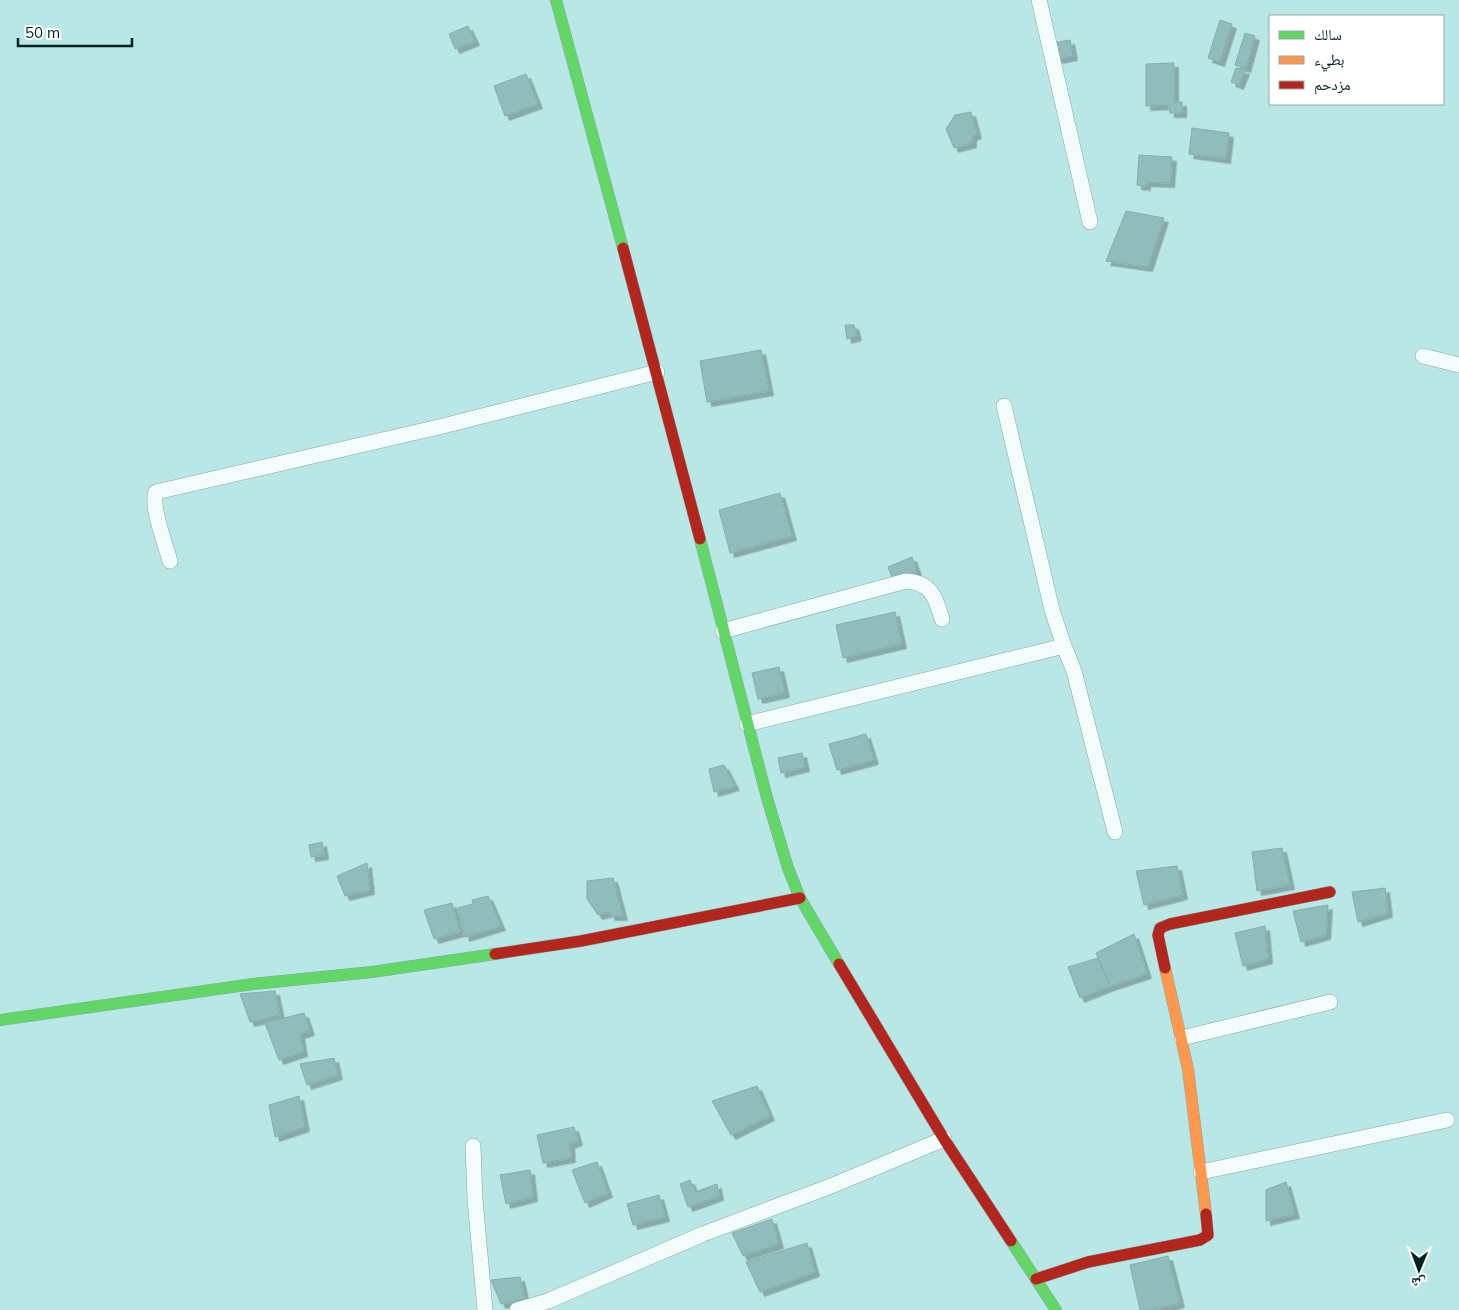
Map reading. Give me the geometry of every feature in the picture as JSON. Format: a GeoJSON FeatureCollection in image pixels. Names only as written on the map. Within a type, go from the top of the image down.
{"type":"FeatureCollection","features":[{"type":"Feature","properties":{"kind":"street"},"geometry":{"type":"LineString","coordinates":[[556,0],[657,372],[767,798],[788,868],[800,898],[944,1139],[1056,1310]]}},
{"type":"Feature","properties":{"kind":"street"},"geometry":{"type":"LineString","coordinates":[[1039,0],[1090,222]]}},
{"type":"Feature","properties":{"kind":"street"},"geometry":{"type":"LineString","coordinates":[[1422,356],[1459,365]]}},
{"type":"Feature","properties":{"kind":"street"},"geometry":{"type":"LineString","coordinates":[[170,561],[155,506],[154,497],[156,492],[439,427],[657,372]]}},
{"type":"Feature","properties":{"kind":"street"},"geometry":{"type":"LineString","coordinates":[[1004,406],[1052,610],[1074,671],[1115,832]]}},
{"type":"Feature","properties":{"kind":"street"},"geometry":{"type":"LineString","coordinates":[[723,631],[906,581],[917,582],[928,589],[936,599],[942,619]]}},
{"type":"Feature","properties":{"kind":"street"},"geometry":{"type":"LineString","coordinates":[[748,724],[1064,646]]}},
{"type":"Feature","properties":{"kind":"street"},"geometry":{"type":"LineString","coordinates":[[1036,1279],[1088,1262],[1204,1238],[1208,1235],[1188,1069],[1158,935],[1160,928],[1170,924],[1330,892]]}},
{"type":"Feature","properties":{"kind":"street"},"geometry":{"type":"LineString","coordinates":[[0,1020],[253,984],[372,972],[581,941],[800,898]]}},
{"type":"Feature","properties":{"kind":"street"},"geometry":{"type":"LineString","coordinates":[[1182,1038],[1330,1002]]}},
{"type":"Feature","properties":{"kind":"street"},"geometry":{"type":"LineString","coordinates":[[1201,1172],[1447,1120]]}},
{"type":"Feature","properties":{"kind":"street"},"geometry":{"type":"LineString","coordinates":[[517,1310],[548,1302],[703,1234],[831,1186],[944,1139]]}},
{"type":"Feature","properties":{"kind":"street"},"geometry":{"type":"LineString","coordinates":[[473,1146],[475,1198],[485,1310]]}},
{"type":"Feature","properties":{"kind":"building"},"geometry":{"type":"Polygon","coordinates":[[[1220,20],[1232,24],[1220,62],[1208,58],[1220,20]]]}},
{"type":"Feature","properties":{"kind":"building"},"geometry":{"type":"Polygon","coordinates":[[[468,26],[475,41],[455,49],[449,34],[468,26]]]}},
{"type":"Feature","properties":{"kind":"building"},"geometry":{"type":"Polygon","coordinates":[[[1245,33],[1255,36],[1246,68],[1235,65],[1245,33]]]}},
{"type":"Feature","properties":{"kind":"building"},"geometry":{"type":"Polygon","coordinates":[[[1070,40],[1073,56],[1058,59],[1047,44],[1070,40]]]}},
{"type":"Feature","properties":{"kind":"building"},"geometry":{"type":"Polygon","coordinates":[[[1174,63],[1174,102],[1182,102],[1182,113],[1170,113],[1169,105],[1146,106],[1146,64],[1174,63]]]}},
{"type":"Feature","properties":{"kind":"building"},"geometry":{"type":"Polygon","coordinates":[[[1236,68],[1245,70],[1239,85],[1231,82],[1236,68]]]}},
{"type":"Feature","properties":{"kind":"building"},"geometry":{"type":"Polygon","coordinates":[[[526,74],[538,104],[505,116],[494,86],[526,74]]]}},
{"type":"Feature","properties":{"kind":"building"},"geometry":{"type":"Polygon","coordinates":[[[971,112],[977,134],[972,136],[972,143],[954,148],[946,129],[955,115],[971,112]]]}},
{"type":"Feature","properties":{"kind":"building"},"geometry":{"type":"Polygon","coordinates":[[[1192,128],[1229,133],[1226,159],[1189,154],[1192,128]]]}},
{"type":"Feature","properties":{"kind":"building"},"geometry":{"type":"Polygon","coordinates":[[[1139,155],[1172,157],[1170,183],[1146,182],[1146,186],[1137,185],[1139,155]]]}},
{"type":"Feature","properties":{"kind":"building"},"geometry":{"type":"Polygon","coordinates":[[[1126,211],[1164,218],[1148,267],[1106,261],[1126,211]]]}},
{"type":"Feature","properties":{"kind":"building"},"geometry":{"type":"Polygon","coordinates":[[[845,325],[854,325],[857,336],[847,339],[845,325]]]}},
{"type":"Feature","properties":{"kind":"building"},"geometry":{"type":"Polygon","coordinates":[[[761,350],[769,391],[707,402],[700,361],[761,350]]]}},
{"type":"Feature","properties":{"kind":"building"},"geometry":{"type":"Polygon","coordinates":[[[780,493],[792,536],[730,553],[719,510],[780,493]]]}},
{"type":"Feature","properties":{"kind":"building"},"geometry":{"type":"Polygon","coordinates":[[[912,557],[917,571],[893,580],[888,567],[912,557]]]}},
{"type":"Feature","properties":{"kind":"building"},"geometry":{"type":"Polygon","coordinates":[[[895,612],[902,644],[843,658],[836,625],[895,612]]]}},
{"type":"Feature","properties":{"kind":"building"},"geometry":{"type":"Polygon","coordinates":[[[779,667],[785,693],[758,699],[752,673],[779,667]]]}},
{"type":"Feature","properties":{"kind":"building"},"geometry":{"type":"Polygon","coordinates":[[[866,734],[874,760],[837,770],[829,744],[866,734]]]}},
{"type":"Feature","properties":{"kind":"building"},"geometry":{"type":"Polygon","coordinates":[[[802,753],[805,767],[781,773],[778,758],[802,753]]]}},
{"type":"Feature","properties":{"kind":"building"},"geometry":{"type":"Polygon","coordinates":[[[724,765],[735,786],[714,792],[709,769],[724,765]]]}},
{"type":"Feature","properties":{"kind":"building"},"geometry":{"type":"Polygon","coordinates":[[[322,842],[324,855],[311,857],[309,845],[322,842]]]}},
{"type":"Feature","properties":{"kind":"building"},"geometry":{"type":"Polygon","coordinates":[[[1282,848],[1290,885],[1257,891],[1252,852],[1282,848]]]}},
{"type":"Feature","properties":{"kind":"building"},"geometry":{"type":"Polygon","coordinates":[[[367,863],[370,890],[345,896],[337,876],[367,863]]]}},
{"type":"Feature","properties":{"kind":"building"},"geometry":{"type":"Polygon","coordinates":[[[1177,866],[1183,895],[1144,905],[1136,871],[1177,866]]]}},
{"type":"Feature","properties":{"kind":"building"},"geometry":{"type":"Polygon","coordinates":[[[613,878],[623,916],[610,916],[610,912],[598,915],[587,899],[587,881],[613,878]]]}},
{"type":"Feature","properties":{"kind":"building"},"geometry":{"type":"Polygon","coordinates":[[[1385,888],[1388,913],[1358,922],[1352,892],[1385,888]]]}},
{"type":"Feature","properties":{"kind":"building"},"geometry":{"type":"Polygon","coordinates":[[[488,896],[501,926],[465,937],[458,908],[473,904],[472,900],[488,896]]]}},
{"type":"Feature","properties":{"kind":"building"},"geometry":{"type":"Polygon","coordinates":[[[452,903],[460,932],[434,939],[424,910],[452,903]]]}},
{"type":"Feature","properties":{"kind":"building"},"geometry":{"type":"Polygon","coordinates":[[[1328,905],[1326,935],[1301,942],[1293,911],[1328,905]]]}},
{"type":"Feature","properties":{"kind":"building"},"geometry":{"type":"Polygon","coordinates":[[[1265,926],[1268,959],[1243,966],[1235,933],[1265,926]]]}},
{"type":"Feature","properties":{"kind":"building"},"geometry":{"type":"Polygon","coordinates":[[[1134,934],[1147,974],[1110,986],[1096,953],[1134,934]]]}},
{"type":"Feature","properties":{"kind":"building"},"geometry":{"type":"Polygon","coordinates":[[[1098,958],[1110,986],[1080,998],[1068,967],[1098,958]]]}},
{"type":"Feature","properties":{"kind":"building"},"geometry":{"type":"Polygon","coordinates":[[[275,991],[280,1015],[250,1022],[240,994],[275,991]]]}},
{"type":"Feature","properties":{"kind":"building"},"geometry":{"type":"Polygon","coordinates":[[[304,1013],[310,1031],[300,1034],[303,1052],[279,1060],[265,1023],[304,1013]]]}},
{"type":"Feature","properties":{"kind":"building"},"geometry":{"type":"Polygon","coordinates":[[[334,1058],[338,1075],[307,1085],[300,1064],[334,1058]]]}},
{"type":"Feature","properties":{"kind":"building"},"geometry":{"type":"Polygon","coordinates":[[[757,1086],[770,1116],[731,1135],[712,1101],[757,1086]]]}},
{"type":"Feature","properties":{"kind":"building"},"geometry":{"type":"Polygon","coordinates":[[[299,1096],[305,1127],[275,1137],[269,1105],[299,1096]]]}},
{"type":"Feature","properties":{"kind":"building"},"geometry":{"type":"Polygon","coordinates":[[[574,1127],[578,1141],[570,1144],[571,1158],[543,1163],[537,1135],[574,1127]]]}},
{"type":"Feature","properties":{"kind":"building"},"geometry":{"type":"Polygon","coordinates":[[[597,1162],[608,1193],[585,1203],[572,1170],[597,1162]]]}},
{"type":"Feature","properties":{"kind":"building"},"geometry":{"type":"Polygon","coordinates":[[[530,1170],[533,1197],[506,1204],[500,1175],[530,1170]]]}},
{"type":"Feature","properties":{"kind":"building"},"geometry":{"type":"Polygon","coordinates":[[[690,1180],[695,1192],[717,1184],[719,1196],[688,1207],[680,1184],[690,1180]]]}},
{"type":"Feature","properties":{"kind":"building"},"geometry":{"type":"Polygon","coordinates":[[[1286,1182],[1295,1214],[1266,1221],[1266,1190],[1286,1182]]]}},
{"type":"Feature","properties":{"kind":"building"},"geometry":{"type":"Polygon","coordinates":[[[659,1195],[665,1217],[633,1225],[627,1204],[659,1195]]]}},
{"type":"Feature","properties":{"kind":"building"},"geometry":{"type":"Polygon","coordinates":[[[772,1219],[779,1244],[743,1256],[732,1233],[772,1219]]]}},
{"type":"Feature","properties":{"kind":"building"},"geometry":{"type":"Polygon","coordinates":[[[807,1243],[815,1272],[760,1292],[746,1262],[807,1243]]]}},
{"type":"Feature","properties":{"kind":"building"},"geometry":{"type":"Polygon","coordinates":[[[1168,1256],[1180,1303],[1155,1310],[1140,1310],[1130,1265],[1168,1256]]]}},
{"type":"Feature","properties":{"kind":"building"},"geometry":{"type":"Polygon","coordinates":[[[520,1277],[525,1299],[501,1304],[491,1280],[520,1277]]]}},
{"type":"Feature","properties":{"kind":"traffic: fast"},"geometry":{"type":"LineString","coordinates":[[556,0],[623,248]]}},
{"type":"Feature","properties":{"kind":"traffic: fast"},"geometry":{"type":"LineString","coordinates":[[700,539],[767,798],[788,868],[800,898],[839,964]]}},
{"type":"Feature","properties":{"kind":"traffic: fast"},"geometry":{"type":"LineString","coordinates":[[0,1020],[253,984],[372,972],[495,954]]}},
{"type":"Feature","properties":{"kind":"traffic: fast"},"geometry":{"type":"LineString","coordinates":[[1011,1241],[1056,1310]]}},
{"type":"Feature","properties":{"kind":"traffic: slow"},"geometry":{"type":"LineString","coordinates":[[1165,968],[1188,1069],[1206,1214]]}},
{"type":"Feature","properties":{"kind":"traffic: jam"},"geometry":{"type":"LineString","coordinates":[[623,248],[700,539]]}},
{"type":"Feature","properties":{"kind":"traffic: jam"},"geometry":{"type":"LineString","coordinates":[[1165,968],[1158,935],[1160,928],[1170,924],[1330,892]]}},
{"type":"Feature","properties":{"kind":"traffic: jam"},"geometry":{"type":"LineString","coordinates":[[495,954],[581,941],[800,898]]}},
{"type":"Feature","properties":{"kind":"traffic: jam"},"geometry":{"type":"LineString","coordinates":[[839,964],[944,1139],[1011,1241]]}},
{"type":"Feature","properties":{"kind":"traffic: jam"},"geometry":{"type":"LineString","coordinates":[[1036,1279],[1088,1262],[1200,1240],[1208,1235],[1206,1214]]}}]}
